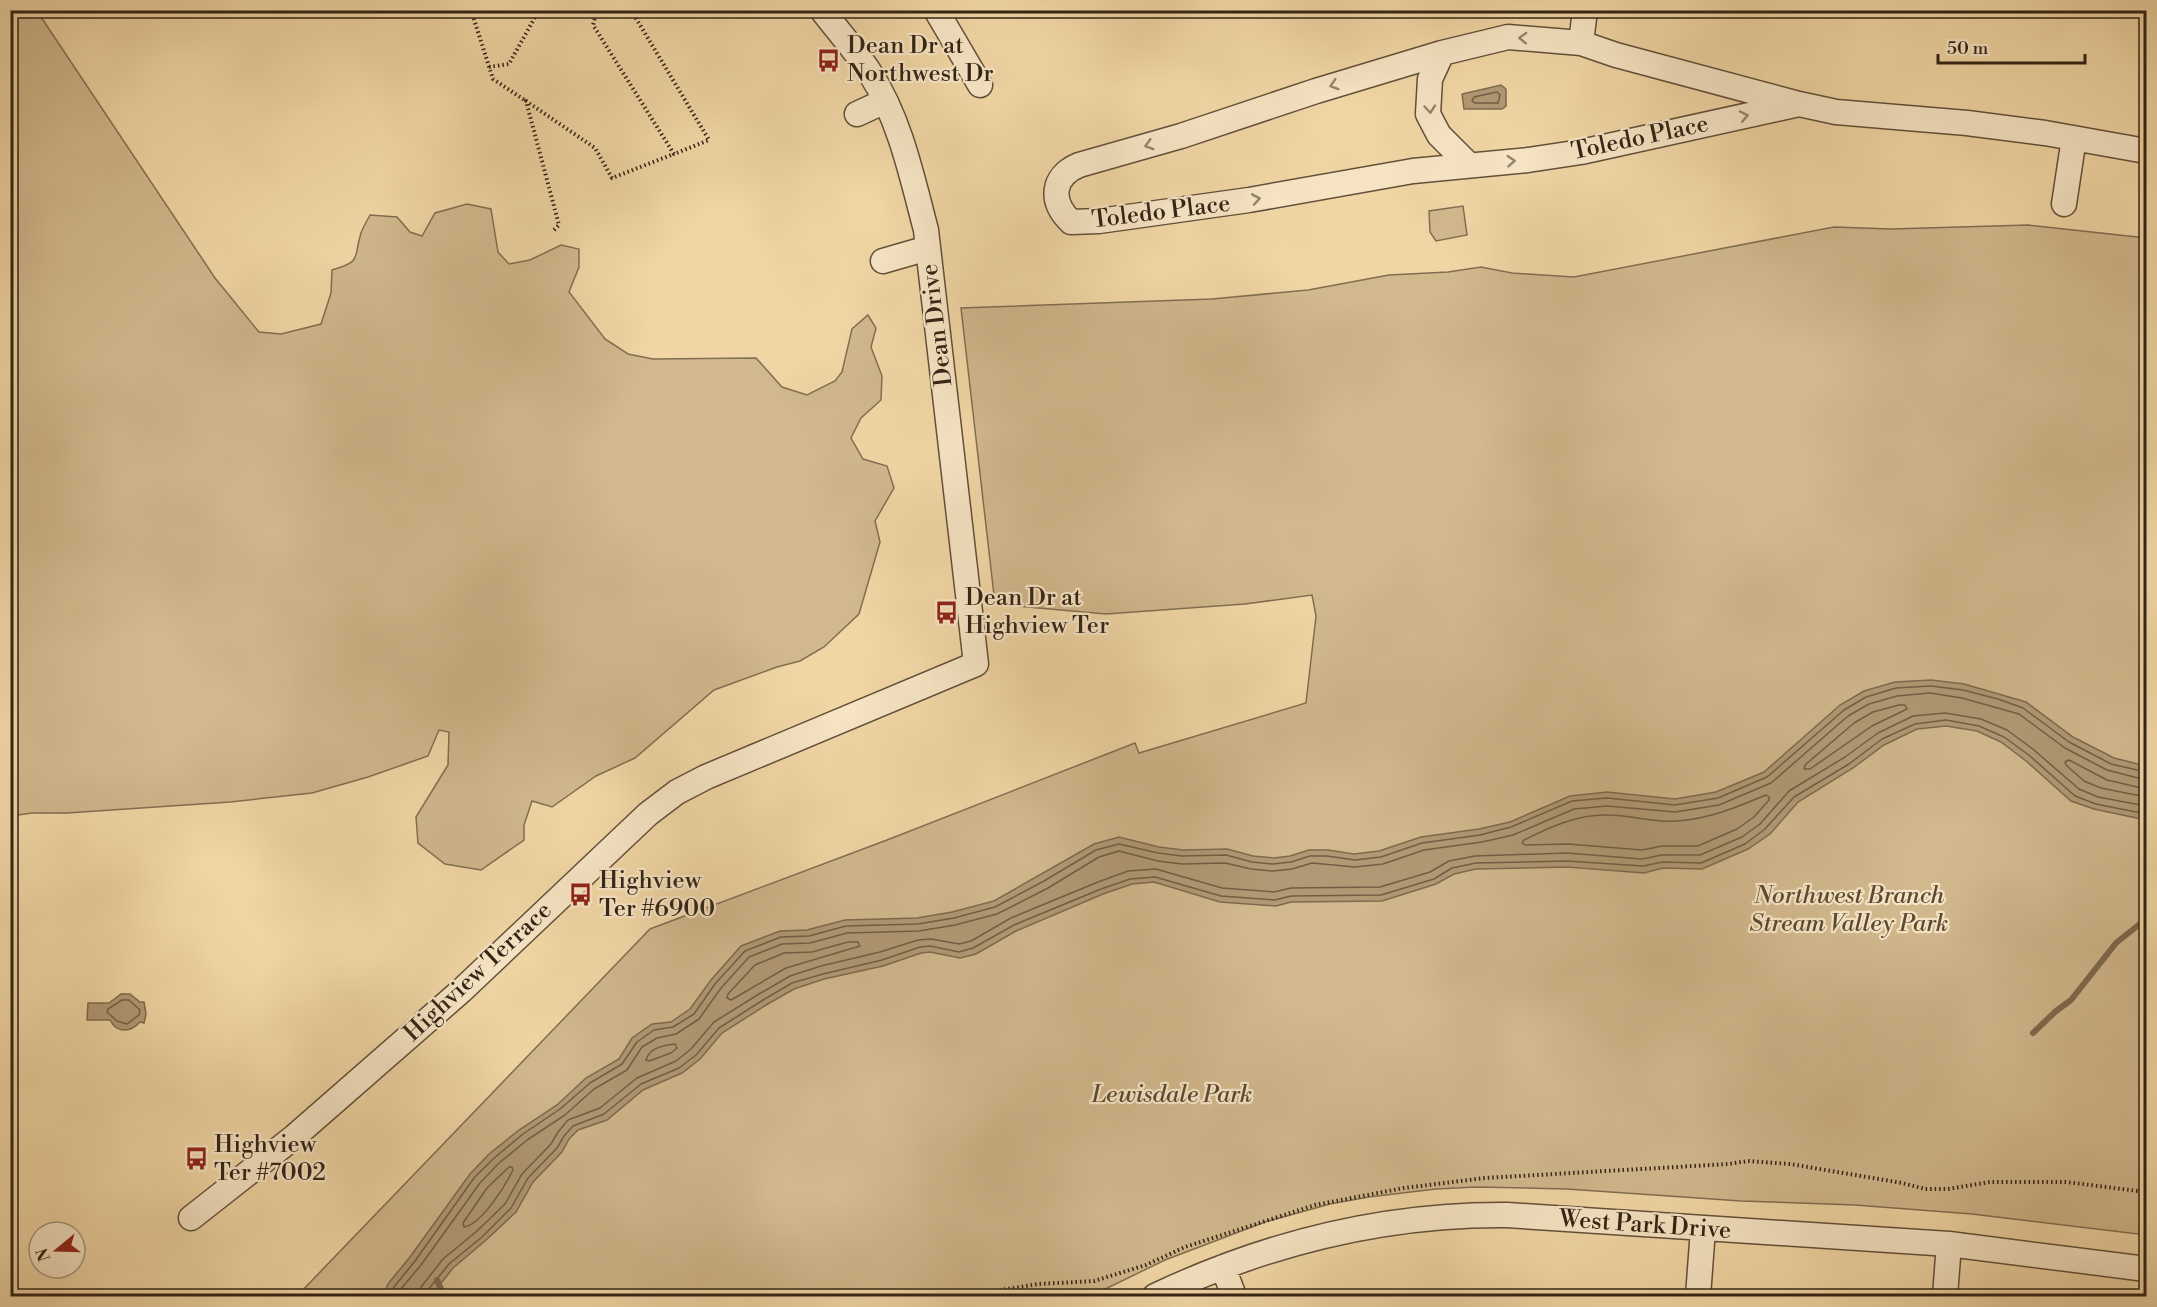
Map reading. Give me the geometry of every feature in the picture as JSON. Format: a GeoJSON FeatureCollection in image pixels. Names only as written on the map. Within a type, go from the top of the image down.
{"type":"FeatureCollection","features":[{"type":"Feature","properties":{"kind":"street","name":"Dean Drive"},"geometry":{"type":"LineString","coordinates":[[822,10],[871,73],[885,101],[910,166],[926,230],[976,664]]}},
{"type":"Feature","properties":{"kind":"street"},"geometry":{"type":"LineString","coordinates":[[1581,43],[1585,10]]}},
{"type":"Feature","properties":{"kind":"street"},"geometry":{"type":"LineString","coordinates":[[941,12],[980,85]]}},
{"type":"Feature","properties":{"kind":"street","name":"Toledo Place"},"geometry":{"type":"LineString","coordinates":[[1799,104],[1581,152],[1528,160],[1413,171],[1249,200],[1099,221],[1071,222],[1061,212],[1058,204],[1059,181],[1068,170],[1079,165],[1181,136],[1316,91],[1442,53],[1508,37],[1581,43],[1616,55],[1836,112],[1967,123],[2146,151]]}},
{"type":"Feature","properties":{"kind":"street"},"geometry":{"type":"LineString","coordinates":[[1442,53],[1430,79],[1428,114],[1439,135],[1469,165]]}},
{"type":"Feature","properties":{"kind":"street"},"geometry":{"type":"LineString","coordinates":[[857,114],[885,101]]}},
{"type":"Feature","properties":{"kind":"street"},"geometry":{"type":"LineString","coordinates":[[2064,204],[2074,138]]}},
{"type":"Feature","properties":{"kind":"street"},"geometry":{"type":"LineString","coordinates":[[883,261],[928,248]]}},
{"type":"Feature","properties":{"kind":"street","name":"Highview Terrace"},"geometry":{"type":"LineString","coordinates":[[191,1218],[294,1137],[461,991],[664,801],[706,777],[976,664]]}},
{"type":"Feature","properties":{"kind":"street","name":"West Park Drive"},"geometry":{"type":"LineString","coordinates":[[1155,1296],[1223,1267],[1325,1235],[1370,1225],[1449,1216],[1508,1215],[1949,1244],[2146,1269]]}},
{"type":"Feature","properties":{"kind":"street"},"geometry":{"type":"LineString","coordinates":[[1698,1296],[1703,1229]]}},
{"type":"Feature","properties":{"kind":"street"},"geometry":{"type":"LineString","coordinates":[[1945,1296],[1949,1244]]}},
{"type":"Feature","properties":{"kind":"street"},"geometry":{"type":"LineString","coordinates":[[1223,1267],[1234,1296]]}},
{"type":"Feature","properties":{"kind":"path"},"geometry":{"type":"LineString","coordinates":[[471,10],[493,79],[595,148],[612,178],[708,140],[631,10]]}},
{"type":"Feature","properties":{"kind":"path"},"geometry":{"type":"LineString","coordinates":[[489,67],[509,64],[539,10]]}},
{"type":"Feature","properties":{"kind":"path"},"geometry":{"type":"LineString","coordinates":[[597,10],[593,25],[674,154]]}},
{"type":"Feature","properties":{"kind":"path"},"geometry":{"type":"LineString","coordinates":[[526,101],[559,225],[555,230]]}},
{"type":"Feature","properties":{"kind":"green space"},"geometry":{"type":"Polygon","coordinates":[[[11,10],[37,11],[215,278],[259,332],[281,334],[321,324],[331,293],[332,270],[353,261],[361,233],[370,215],[397,217],[410,232],[422,236],[435,213],[467,204],[491,209],[498,252],[509,264],[530,260],[561,245],[579,249],[579,267],[569,292],[605,339],[628,354],[653,359],[756,358],[782,387],[807,395],[835,381],[842,372],[852,329],[868,315],[876,328],[871,347],[882,376],[881,400],[861,418],[851,438],[863,459],[887,466],[894,488],[875,521],[880,542],[859,614],[824,647],[800,661],[714,690],[635,758],[596,776],[552,807],[532,801],[524,825],[524,840],[481,870],[445,864],[418,843],[416,817],[448,765],[449,732],[439,730],[428,756],[312,793],[230,802],[11,816],[11,10]]]}},
{"type":"Feature","properties":{"kind":"green space"},"geometry":{"type":"Polygon","coordinates":[[[1463,206],[1467,235],[1436,241],[1430,232],[1429,211],[1463,206]]]}},
{"type":"Feature","properties":{"kind":"green space"},"geometry":{"type":"Polygon","coordinates":[[[2028,225],[2146,238],[2146,1235],[1972,1214],[1855,1205],[1741,1201],[1567,1189],[1476,1187],[1369,1197],[1330,1204],[1265,1222],[1165,1260],[1091,1296],[297,1296],[650,929],[1135,743],[1139,753],[1306,703],[1316,616],[1312,595],[1245,604],[1106,614],[995,604],[961,308],[1212,299],[1308,290],[1389,275],[1448,272],[1481,267],[1512,273],[1574,277],[1834,227],[1891,229],[2028,225]]]}},
{"type":"Feature","properties":{"kind":"water"},"geometry":{"type":"Polygon","coordinates":[[[1501,85],[1506,89],[1506,106],[1502,109],[1464,109],[1462,94],[1501,85]]]}},
{"type":"Feature","properties":{"kind":"water"},"geometry":{"type":"Polygon","coordinates":[[[1931,680],[1964,684],[2026,702],[2073,737],[2114,758],[2146,766],[2146,820],[2094,809],[2071,801],[2001,742],[1977,731],[1946,726],[1917,729],[1884,745],[1853,768],[1798,802],[1770,834],[1748,849],[1702,869],[1663,868],[1644,873],[1567,867],[1476,869],[1454,874],[1436,884],[1382,901],[1291,902],[1276,906],[1220,902],[1154,882],[1132,884],[1016,931],[976,954],[960,958],[930,952],[921,953],[883,966],[824,979],[794,989],[722,1033],[700,1059],[682,1073],[643,1090],[607,1120],[578,1130],[569,1139],[562,1152],[533,1182],[516,1212],[453,1268],[431,1296],[383,1296],[388,1284],[470,1174],[489,1154],[519,1130],[557,1105],[586,1078],[619,1059],[632,1038],[652,1024],[671,1022],[690,1009],[711,980],[741,946],[780,931],[807,930],[845,920],[917,918],[994,901],[1094,844],[1119,837],[1159,847],[1183,850],[1227,849],[1253,856],[1274,858],[1309,850],[1354,854],[1379,851],[1421,837],[1510,822],[1570,796],[1607,792],[1675,799],[1716,792],[1764,772],[1840,705],[1864,691],[1895,682],[1931,680]]]}},
{"type":"Feature","properties":{"kind":"water"},"geometry":{"type":"Polygon","coordinates":[[[121,994],[130,994],[140,1002],[144,1002],[146,1014],[144,1023],[140,1022],[124,1030],[116,1028],[110,1020],[87,1020],[88,1003],[109,1003],[121,994]]]}},
{"type":"Feature","properties":{"kind":"waterway"},"geometry":{"type":"LineString","coordinates":[[2033,1033],[2071,1000],[2116,943],[2146,919]]}},
{"type":"Feature","properties":{"kind":"waterway"},"geometry":{"type":"LineString","coordinates":[[437,1280],[444,1296]]}},
{"type":"Feature","properties":{"kind":"place","name":"Dean Dr at Northwest Dr"},"geometry":{"type":"Point","coordinates":[829,60]}},
{"type":"Feature","properties":{"kind":"place","name":"Dean Dr at Highview Ter"},"geometry":{"type":"Point","coordinates":[947,612]}},
{"type":"Feature","properties":{"kind":"place","name":"Highview Ter #6900"},"geometry":{"type":"Point","coordinates":[581,895]}},
{"type":"Feature","properties":{"kind":"place","name":"Highview Ter #7002"},"geometry":{"type":"Point","coordinates":[196,1159]}},
{"type":"Feature","properties":{"kind":"park label","name":"Northwest Branch Stream Valley Park"},"geometry":{"type":"Point","coordinates":[1849,910]}},
{"type":"Feature","properties":{"kind":"park label","name":"Lewisdale Park"},"geometry":{"type":"Point","coordinates":[1172,1095]}}]}
